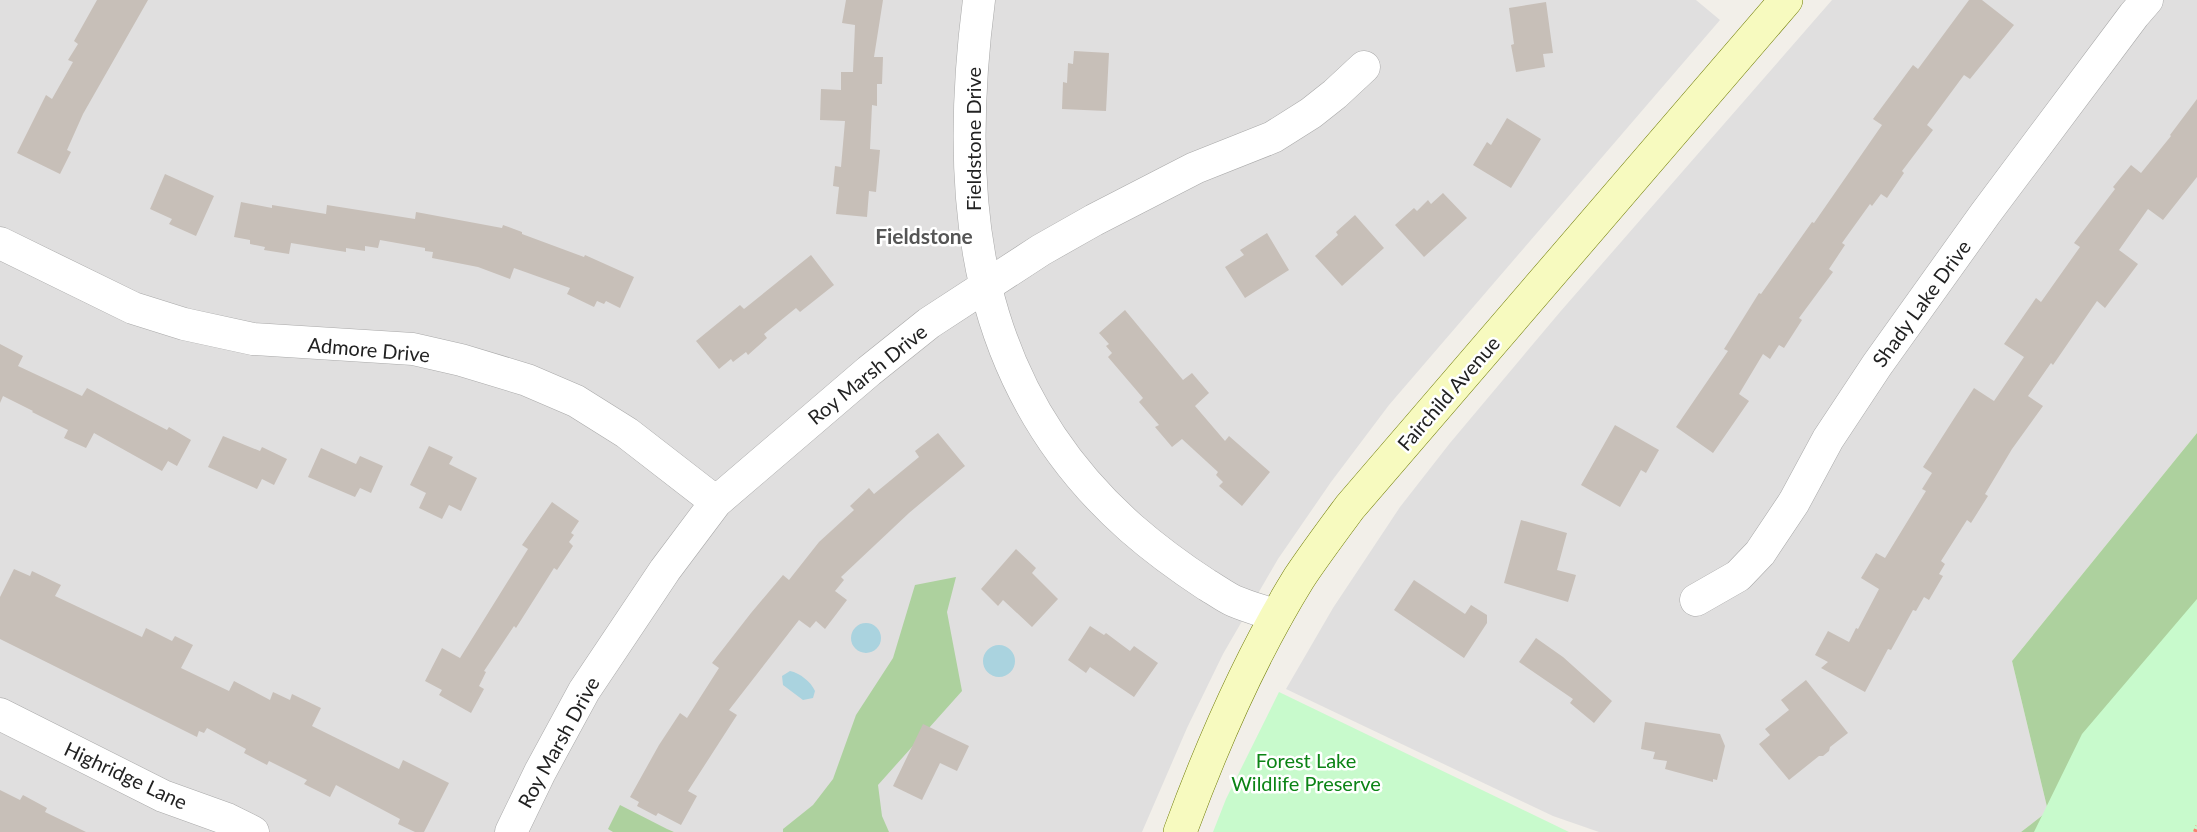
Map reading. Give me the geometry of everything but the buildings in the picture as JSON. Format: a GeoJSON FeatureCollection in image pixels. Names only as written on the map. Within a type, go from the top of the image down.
{"type":"FeatureCollection","features":[{"type":"Feature","properties":{"kind":"main road","name":"Fairchild Avenue"},"geometry":{"type":"LineString","coordinates":[[1180,832],[1247,674],[1277,616],[1301,576],[1350,507],[1786,0]]}},
{"type":"Feature","properties":{"kind":"street","name":"Fieldstone Drive"},"geometry":{"type":"LineString","coordinates":[[979,0],[969,92],[969,167],[975,236],[999,334],[1029,402],[1076,472],[1109,508],[1143,538],[1185,571],[1233,601],[1277,616]]}},
{"type":"Feature","properties":{"kind":"street","name":"Shady Lake Drive"},"geometry":{"type":"LineString","coordinates":[[1696,600],[1738,576],[1760,553],[1794,502],[1828,439],[1877,365],[1999,195],[2147,0]]}},
{"type":"Feature","properties":{"kind":"street","name":"Roy Marsh Drive"},"geometry":{"type":"LineString","coordinates":[[510,832],[584,691],[665,570],[716,502],[868,371],[929,323],[1041,250],[1104,215],[1195,168],[1273,137],[1311,113],[1364,67]]}},
{"type":"Feature","properties":{"kind":"street","name":"Admore Drive"},"geometry":{"type":"LineString","coordinates":[[0,243],[133,308],[184,324],[253,339],[413,349],[461,360],[527,380],[576,401],[627,433],[716,502]]}},
{"type":"Feature","properties":{"kind":"street","name":"Highridge Lane"},"geometry":{"type":"LineString","coordinates":[[0,714],[163,796],[227,819],[253,832]]}},
{"type":"Feature","properties":{"kind":"path"},"geometry":{"type":"LineString","coordinates":[[2195,832],[2197,826]]}},
{"type":"Feature","properties":{"kind":"shaded area"},"geometry":{"type":"Polygon","coordinates":[[[0,0],[1696,0],[1720,20],[1389,405],[1331,482],[1278,559],[1223,654],[1187,728],[1142,832],[0,832],[0,0]]]}},
{"type":"Feature","properties":{"kind":"shaded area"},"geometry":{"type":"Polygon","coordinates":[[[1832,0],[2197,0],[2197,433],[2012,661],[2048,811],[2021,832],[1599,832],[1553,816],[1286,689],[1333,608],[1400,507],[1450,443],[1560,312],[1832,0]]]}},
{"type":"Feature","properties":{"kind":"green space"},"geometry":{"type":"Polygon","coordinates":[[[2197,433],[2197,832],[2021,832],[2048,811],[2012,661],[2197,433]]]}},
{"type":"Feature","properties":{"kind":"green space"},"geometry":{"type":"Polygon","coordinates":[[[956,577],[947,612],[962,691],[878,785],[882,816],[889,832],[783,832],[783,829],[813,805],[833,779],[856,715],[893,658],[915,585],[956,577]]]}},
{"type":"Feature","properties":{"kind":"green space"},"geometry":{"type":"Polygon","coordinates":[[[2197,599],[2197,832],[2034,832],[2082,734],[2197,599]]]}},
{"type":"Feature","properties":{"kind":"green space","name":"Forest Lake Wildlife Preserve"},"geometry":{"type":"Polygon","coordinates":[[[1279,692],[1569,832],[1213,832],[1226,799],[1279,692]]]}},
{"type":"Feature","properties":{"kind":"green space"},"geometry":{"type":"Polygon","coordinates":[[[620,805],[674,832],[613,832],[608,829],[620,805]]]}},
{"type":"Feature","properties":{"kind":"water"},"geometry":{"type":"Polygon","coordinates":[[[866,623],[877,627],[881,638],[877,649],[866,653],[855,649],[851,638],[855,627],[866,623]]]}},
{"type":"Feature","properties":{"kind":"water"},"geometry":{"type":"Polygon","coordinates":[[[999,645],[1010,650],[1015,661],[1010,672],[999,677],[988,672],[983,661],[988,650],[999,645]]]}},
{"type":"Feature","properties":{"kind":"water"},"geometry":{"type":"Polygon","coordinates":[[[790,671],[811,684],[815,691],[813,698],[803,700],[783,685],[782,676],[790,671]]]}},
{"type":"Feature","properties":{"kind":"district","name":"Fieldstone"},"geometry":{"type":"Point","coordinates":[924,235]}}]}
